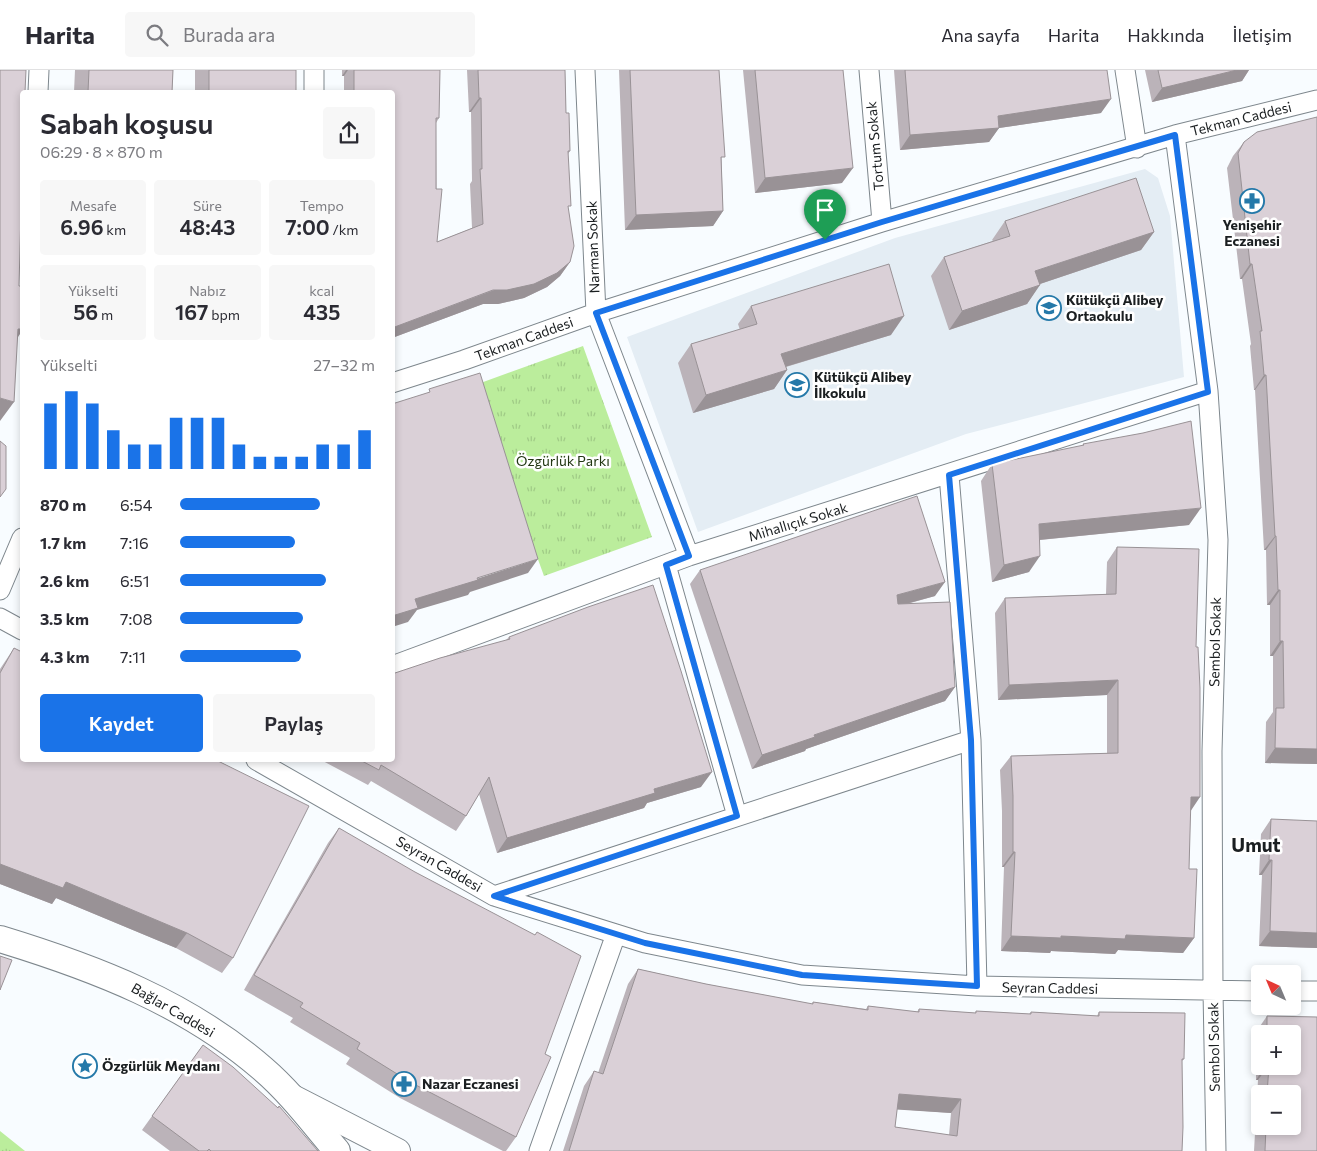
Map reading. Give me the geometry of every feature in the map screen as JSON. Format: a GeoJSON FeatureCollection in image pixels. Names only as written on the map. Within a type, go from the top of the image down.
{"type":"FeatureCollection","features":[{"type":"Feature","properties":{"kind":"main road","name":"Bağlar Caddesi"},"geometry":{"type":"LineString","coordinates":[[0,938],[109,976],[158,999],[196,1020],[263,1069],[292,1097],[337,1151]]}},
{"type":"Feature","properties":{"kind":"street"},"geometry":{"type":"LineString","coordinates":[[38,90],[39,70]]}},
{"type":"Feature","properties":{"kind":"street"},"geometry":{"type":"LineString","coordinates":[[314,70],[314,90]]}},
{"type":"Feature","properties":{"kind":"street","name":"Narman Sokak"},"geometry":{"type":"LineString","coordinates":[[585,70],[596,313],[689,556]]}},
{"type":"Feature","properties":{"kind":"street","name":"Tortum Sokak"},"geometry":{"type":"LineString","coordinates":[[869,70],[882,222]]}},
{"type":"Feature","properties":{"kind":"street"},"geometry":{"type":"LineString","coordinates":[[1125,70],[1137,148]]}},
{"type":"Feature","properties":{"kind":"street","name":"Tekman Caddesi"},"geometry":{"type":"LineString","coordinates":[[395,382],[464,360],[596,313],[882,222],[1137,148],[1175,135],[1317,100]]}},
{"type":"Feature","properties":{"kind":"street","name":"Sembol Sokak"},"geometry":{"type":"LineString","coordinates":[[1175,135],[1208,392],[1218,540],[1212,752],[1216,1151]]}},
{"type":"Feature","properties":{"kind":"street","name":"Mihallıçık Sokak"},"geometry":{"type":"LineString","coordinates":[[395,665],[689,556],[1208,392]]}},
{"type":"Feature","properties":{"kind":"street"},"geometry":{"type":"LineString","coordinates":[[949,475],[971,740],[977,986]]}},
{"type":"Feature","properties":{"kind":"street"},"geometry":{"type":"LineString","coordinates":[[0,590],[20,543]]}},
{"type":"Feature","properties":{"kind":"street"},"geometry":{"type":"LineString","coordinates":[[666,565],[737,816]]}},
{"type":"Feature","properties":{"kind":"street"},"geometry":{"type":"LineString","coordinates":[[0,618],[20,629]]}},
{"type":"Feature","properties":{"kind":"street"},"geometry":{"type":"LineString","coordinates":[[494,896],[971,740]]}},
{"type":"Feature","properties":{"kind":"street","name":"Seyran Caddesi"},"geometry":{"type":"LineString","coordinates":[[260,762],[494,896],[645,943],[802,975],[977,986],[1251,991]]}},
{"type":"Feature","properties":{"kind":"street"},"geometry":{"type":"LineString","coordinates":[[539,1151],[616,934]]}},
{"type":"Feature","properties":{"kind":"street"},"geometry":{"type":"LineString","coordinates":[[1301,991],[1317,992]]}},
{"type":"Feature","properties":{"kind":"street"},"geometry":{"type":"LineString","coordinates":[[292,1097],[398,1151]]}},
{"type":"Feature","properties":{"kind":"shaded area"},"geometry":{"type":"Polygon","coordinates":[[[1145,169],[1158,178],[1170,216],[1184,377],[966,434],[698,532],[627,337],[895,238],[1145,169]]]}},
{"type":"Feature","properties":{"kind":"green space","name":"Özgürlük Parkı"},"geometry":{"type":"Polygon","coordinates":[[[583,346],[652,537],[544,576],[475,385],[583,346]]]}},
{"type":"Feature","properties":{"kind":"green space"},"geometry":{"type":"Polygon","coordinates":[[[0,1131],[25,1151],[0,1151],[0,1131]]]}},
{"type":"Feature","properties":{"kind":"building"},"geometry":{"type":"Polygon","coordinates":[[[0,70],[26,70],[25,90],[20,90],[20,329],[18,329],[14,402],[0,398],[0,70]]]}},
{"type":"Feature","properties":{"kind":"building"},"geometry":{"type":"Polygon","coordinates":[[[89,70],[173,70],[172,90],[88,90],[89,70]]]}},
{"type":"Feature","properties":{"kind":"building"},"geometry":{"type":"Polygon","coordinates":[[[209,70],[296,70],[296,90],[209,90],[209,70]]]}},
{"type":"Feature","properties":{"kind":"building"},"geometry":{"type":"Polygon","coordinates":[[[354,70],[440,70],[439,118],[436,118],[436,189],[442,189],[437,242],[483,224],[480,169],[482,169],[481,98],[479,98],[478,70],[565,70],[566,113],[569,113],[570,151],[568,151],[571,206],[568,206],[574,246],[570,262],[557,273],[534,284],[507,290],[493,290],[395,327],[395,90],[354,90],[354,70]]]}},
{"type":"Feature","properties":{"kind":"building"},"geometry":{"type":"Polygon","coordinates":[[[630,70],[719,70],[725,157],[721,157],[723,211],[636,215],[630,70]]]}},
{"type":"Feature","properties":{"kind":"building"},"geometry":{"type":"Polygon","coordinates":[[[755,70],[843,70],[853,168],[765,178],[755,70]]]}},
{"type":"Feature","properties":{"kind":"building"},"geometry":{"type":"Polygon","coordinates":[[[905,70],[1107,70],[1111,99],[998,116],[999,128],[910,135],[905,70]]]}},
{"type":"Feature","properties":{"kind":"building"},"geometry":{"type":"Polygon","coordinates":[[[1158,70],[1237,70],[1162,88],[1158,70]]]}},
{"type":"Feature","properties":{"kind":"building"},"geometry":{"type":"Polygon","coordinates":[[[1317,117],[1317,749],[1275,748],[1276,708],[1284,708],[1283,641],[1280,641],[1280,590],[1278,590],[1266,375],[1264,375],[1260,331],[1262,331],[1252,264],[1250,264],[1238,153],[1244,142],[1257,132],[1317,117]]]}},
{"type":"Feature","properties":{"kind":"building"},"geometry":{"type":"Polygon","coordinates":[[[1136,178],[1154,232],[1035,271],[1040,285],[962,311],[944,257],[1010,236],[1005,221],[1136,178]]]}},
{"type":"Feature","properties":{"kind":"building"},"geometry":{"type":"Polygon","coordinates":[[[889,264],[904,316],[781,354],[787,370],[706,395],[691,344],[757,324],[751,306],[889,264]]]}},
{"type":"Feature","properties":{"kind":"building"},"geometry":{"type":"Polygon","coordinates":[[[480,373],[538,559],[415,599],[418,608],[395,615],[395,403],[430,392],[429,389],[480,373]]]}},
{"type":"Feature","properties":{"kind":"building"},"geometry":{"type":"Polygon","coordinates":[[[1191,421],[1201,508],[1039,524],[1040,556],[1004,565],[992,464],[1143,433],[1191,421]]]}},
{"type":"Feature","properties":{"kind":"building"},"geometry":{"type":"Polygon","coordinates":[[[0,441],[6,446],[6,489],[0,497],[0,441]]]}},
{"type":"Feature","properties":{"kind":"building"},"geometry":{"type":"Polygon","coordinates":[[[917,496],[945,582],[897,595],[898,604],[950,602],[955,687],[814,735],[815,737],[762,755],[700,570],[917,496]]]}},
{"type":"Feature","properties":{"kind":"building"},"geometry":{"type":"Polygon","coordinates":[[[1117,547],[1199,549],[1196,647],[1198,647],[1200,688],[1200,797],[1191,797],[1189,869],[1197,869],[1194,938],[1126,935],[1125,939],[1011,936],[1015,852],[1013,852],[1011,756],[1118,753],[1118,680],[1009,685],[1005,598],[1116,594],[1117,547]]]}},
{"type":"Feature","properties":{"kind":"building"},"geometry":{"type":"Polygon","coordinates":[[[653,585],[712,772],[654,789],[655,793],[507,838],[489,777],[466,816],[381,765],[379,770],[364,762],[395,762],[395,673],[440,658],[510,639],[509,637],[653,585]]]}},
{"type":"Feature","properties":{"kind":"building"},"geometry":{"type":"Polygon","coordinates":[[[14,648],[20,651],[20,762],[220,762],[309,806],[233,958],[187,933],[66,882],[63,888],[0,864],[0,673],[14,648]]]}},
{"type":"Feature","properties":{"kind":"building"},"geometry":{"type":"Polygon","coordinates":[[[1271,819],[1317,821],[1317,933],[1270,931],[1272,860],[1269,860],[1271,819]]]}},
{"type":"Feature","properties":{"kind":"building"},"geometry":{"type":"Polygon","coordinates":[[[339,828],[415,872],[535,935],[537,932],[581,956],[545,1054],[551,1057],[516,1137],[410,1082],[357,1049],[360,1043],[300,1007],[303,1003],[254,975],[339,828]]]}},
{"type":"Feature","properties":{"kind":"building"},"geometry":{"type":"Polygon","coordinates":[[[0,956],[12,960],[0,990],[0,956]]]}},
{"type":"Feature","properties":{"kind":"building"},"geometry":{"type":"Polygon","coordinates":[[[638,969],[813,1004],[813,1002],[868,1010],[868,1006],[919,1012],[919,1009],[976,1013],[976,1011],[1031,1014],[1031,1012],[1099,1016],[1099,1012],[1185,1013],[1184,1059],[1182,1059],[1182,1151],[569,1151],[594,1071],[603,1074],[638,969]],[[899,1094],[895,1127],[957,1136],[961,1099],[899,1094]]]}},
{"type":"Feature","properties":{"kind":"building"},"geometry":{"type":"Polygon","coordinates":[[[1267,1016],[1317,1017],[1317,1151],[1265,1151],[1266,1135],[1301,1135],[1301,1085],[1268,1085],[1268,1075],[1301,1075],[1301,1025],[1267,1025],[1267,1016]]]}},
{"type":"Feature","properties":{"kind":"building"},"geometry":{"type":"Polygon","coordinates":[[[203,1045],[233,1067],[278,1108],[279,1106],[318,1151],[211,1151],[209,1149],[207,1151],[199,1151],[152,1116],[203,1045]]]}},
{"type":"Feature","properties":{"kind":"place","name":"Yenişehir Eczanesi"},"geometry":{"type":"Point","coordinates":[1252,201]}},
{"type":"Feature","properties":{"kind":"place","name":"Kütükçü Alibey Ortaokulu"},"geometry":{"type":"Point","coordinates":[1049,308]}},
{"type":"Feature","properties":{"kind":"place","name":"Kütükçü Alibey İlkokulu"},"geometry":{"type":"Point","coordinates":[797,385]}},
{"type":"Feature","properties":{"kind":"place","name":"Özgürlük Meydanı"},"geometry":{"type":"Point","coordinates":[85,1066]}},
{"type":"Feature","properties":{"kind":"place","name":"Nazar Eczanesi"},"geometry":{"type":"Point","coordinates":[404,1084]}},
{"type":"Feature","properties":{"kind":"district","name":"Umut"},"geometry":{"type":"Point","coordinates":[1256,845]}},
{"type":"Feature","properties":{"kind":"route"},"geometry":{"type":"LineString","coordinates":[[1175,135],[1208,392],[949,475],[971,740],[977,986],[802,975],[645,943],[494,896],[737,816],[666,565],[689,556],[596,313],[825,240],[1137,148],[1175,135]]}}]}
